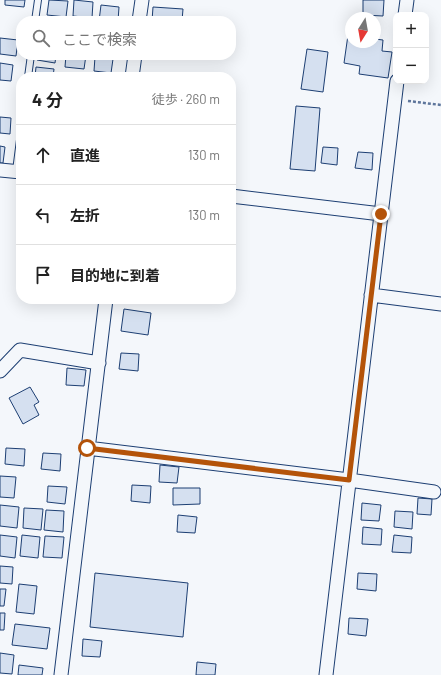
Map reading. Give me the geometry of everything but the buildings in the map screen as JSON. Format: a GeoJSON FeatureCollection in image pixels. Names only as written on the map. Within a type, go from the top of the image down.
{"type":"FeatureCollection","features":[{"type":"Feature","properties":{"kind":"street"},"geometry":{"type":"LineString","coordinates":[[140,16],[142,0]]}},
{"type":"Feature","properties":{"kind":"street"},"geometry":{"type":"LineString","coordinates":[[405,12],[407,0]]}},
{"type":"Feature","properties":{"kind":"street"},"geometry":{"type":"LineString","coordinates":[[133,72],[134,60]]}},
{"type":"Feature","properties":{"kind":"street"},"geometry":{"type":"LineString","coordinates":[[326,675],[397,84]]}},
{"type":"Feature","properties":{"kind":"street"},"geometry":{"type":"LineString","coordinates":[[0,170],[16,172]]}},
{"type":"Feature","properties":{"kind":"street"},"geometry":{"type":"LineString","coordinates":[[236,197],[381,214]]}},
{"type":"Feature","properties":{"kind":"street"},"geometry":{"type":"LineString","coordinates":[[371,295],[441,304]]}},
{"type":"Feature","properties":{"kind":"street"},"geometry":{"type":"LineString","coordinates":[[61,675],[105,304]]}},
{"type":"Feature","properties":{"kind":"street"},"geometry":{"type":"LineString","coordinates":[[0,371],[20,350],[99,363]]}},
{"type":"Feature","properties":{"kind":"street"},"geometry":{"type":"LineString","coordinates":[[87,448],[349,480],[434,492]]}},
{"type":"Feature","properties":{"kind":"lane"},"geometry":{"type":"LineString","coordinates":[[36,16],[38,0]]}},
{"type":"Feature","properties":{"kind":"lane"},"geometry":{"type":"LineString","coordinates":[[29,72],[30,60]]}},
{"type":"Feature","properties":{"kind":"path"},"geometry":{"type":"LineString","coordinates":[[395,99],[441,105]]}},
{"type":"Feature","properties":{"kind":"route"},"geometry":{"type":"LineString","coordinates":[[87,448],[349,480],[381,214]]}}]}
